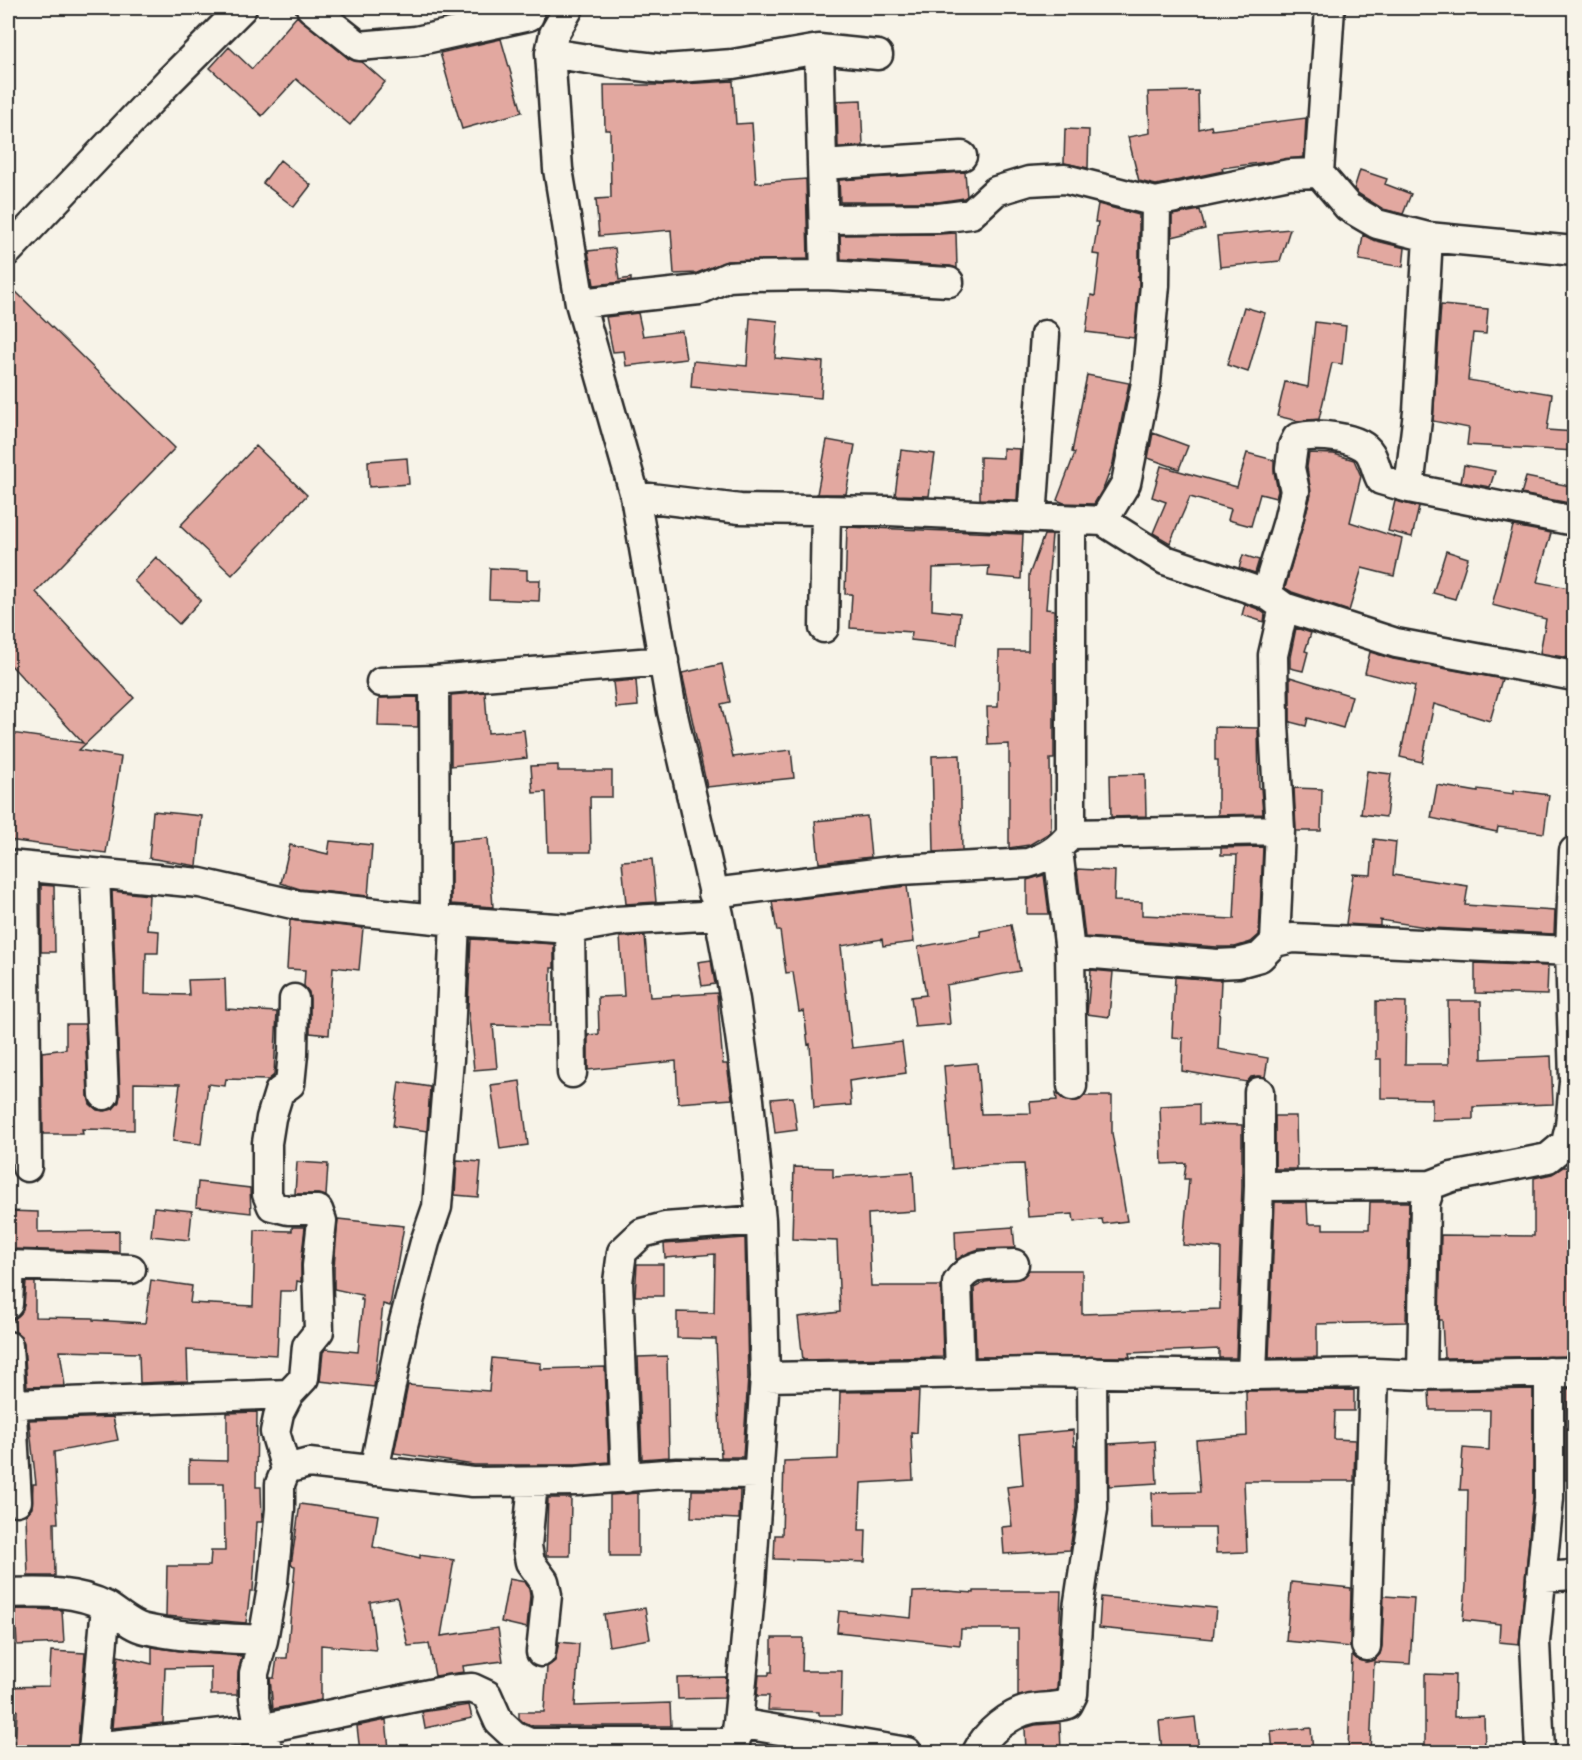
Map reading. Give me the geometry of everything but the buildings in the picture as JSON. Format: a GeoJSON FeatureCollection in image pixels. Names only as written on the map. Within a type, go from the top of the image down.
{"type":"FeatureCollection","features":[{"type":"Feature","properties":{"kind":"street"},"geometry":{"type":"LineString","coordinates":[[8,251],[169,81],[242,8]]}},
{"type":"Feature","properties":{"kind":"street"},"geometry":{"type":"LineString","coordinates":[[311,8],[359,46],[416,41],[523,12],[552,43],[614,63],[664,69],[733,64],[819,48],[878,55]]}},
{"type":"Feature","properties":{"kind":"street"},"geometry":{"type":"LineString","coordinates":[[569,8],[552,43],[558,169],[580,303],[635,496],[672,711],[735,999],[748,1088],[761,1220],[765,1377],[736,1740]]}},
{"type":"Feature","properties":{"kind":"street"},"geometry":{"type":"LineString","coordinates":[[1330,8],[1319,172],[1348,207],[1377,224],[1428,237],[1575,251]]}},
{"type":"Feature","properties":{"kind":"street"},"geometry":{"type":"LineString","coordinates":[[819,48],[825,275]]}},
{"type":"Feature","properties":{"kind":"street"},"geometry":{"type":"LineString","coordinates":[[822,165],[962,156]]}},
{"type":"Feature","properties":{"kind":"street"},"geometry":{"type":"LineString","coordinates":[[824,219],[939,218],[971,214],[996,191],[1029,181],[1065,179],[1156,202],[1289,174],[1319,172]]}},
{"type":"Feature","properties":{"kind":"street"},"geometry":{"type":"LineString","coordinates":[[1103,521],[1126,483],[1146,383],[1155,285],[1156,202]]}},
{"type":"Feature","properties":{"kind":"street"},"geometry":{"type":"LineString","coordinates":[[1409,488],[1418,412],[1428,237]]}},
{"type":"Feature","properties":{"kind":"street"},"geometry":{"type":"LineString","coordinates":[[580,303],[699,290],[728,277],[825,275],[949,282]]}},
{"type":"Feature","properties":{"kind":"street"},"geometry":{"type":"LineString","coordinates":[[1032,518],[1045,335]]}},
{"type":"Feature","properties":{"kind":"street"},"geometry":{"type":"LineString","coordinates":[[1275,942],[1280,830],[1274,725],[1275,601],[1295,491],[1290,468],[1293,446],[1297,438],[1307,435],[1329,436],[1365,447],[1371,453],[1381,480],[1409,488],[1575,521]]}},
{"type":"Feature","properties":{"kind":"street"},"geometry":{"type":"LineString","coordinates":[[635,496],[740,510],[826,510],[1103,521],[1165,560],[1396,643],[1575,676]]}},
{"type":"Feature","properties":{"kind":"street"},"geometry":{"type":"LineString","coordinates":[[824,628],[826,510]]}},
{"type":"Feature","properties":{"kind":"street"},"geometry":{"type":"LineString","coordinates":[[1071,521],[1064,842],[1070,952],[1072,1086]]}},
{"type":"Feature","properties":{"kind":"street"},"geometry":{"type":"LineString","coordinates":[[381,682],[434,680],[664,661]]}},
{"type":"Feature","properties":{"kind":"street"},"geometry":{"type":"LineString","coordinates":[[374,1471],[403,1325],[424,1242],[437,1207],[450,1059],[434,680]]}},
{"type":"Feature","properties":{"kind":"street"},"geometry":{"type":"LineString","coordinates":[[27,1167],[16,866],[200,883],[297,905],[445,920],[570,929],[900,870],[1028,863],[1046,858],[1064,842],[1280,830]]}},
{"type":"Feature","properties":{"kind":"street"},"geometry":{"type":"LineString","coordinates":[[1259,1186],[1431,1185],[1452,1177],[1548,1158],[1566,1143],[1575,1081],[1570,951],[1574,864]]}},
{"type":"Feature","properties":{"kind":"street"},"geometry":{"type":"LineString","coordinates":[[95,874],[104,1095]]}},
{"type":"Feature","properties":{"kind":"street"},"geometry":{"type":"LineString","coordinates":[[570,929],[572,1073]]}},
{"type":"Feature","properties":{"kind":"street"},"geometry":{"type":"LineString","coordinates":[[1070,952],[1218,964],[1238,963],[1260,957],[1275,942],[1293,938],[1570,951]]}},
{"type":"Feature","properties":{"kind":"street"},"geometry":{"type":"LineString","coordinates":[[265,1741],[254,1699],[254,1673],[263,1640],[273,1582],[280,1509],[279,1484],[286,1469],[275,1432],[279,1413],[289,1394],[304,1378],[307,1346],[319,1332],[317,1266],[322,1221],[318,1210],[288,1210],[272,1206],[267,1194],[267,1143],[271,1118],[279,1092],[290,1084],[294,999]]}},
{"type":"Feature","properties":{"kind":"street"},"geometry":{"type":"LineString","coordinates":[[1252,1375],[1259,1186],[1259,1092]]}},
{"type":"Feature","properties":{"kind":"street"},"geometry":{"type":"LineString","coordinates":[[1422,1375],[1425,1203],[1431,1185]]}},
{"type":"Feature","properties":{"kind":"street"},"geometry":{"type":"LineString","coordinates":[[626,1478],[618,1282],[622,1252],[642,1233],[665,1227],[761,1220]]}},
{"type":"Feature","properties":{"kind":"street"},"geometry":{"type":"LineString","coordinates":[[960,1373],[957,1283],[970,1268],[982,1265],[1014,1264]]}},
{"type":"Feature","properties":{"kind":"street"},"geometry":{"type":"LineString","coordinates":[[8,1304],[9,1265],[131,1269]]}},
{"type":"Feature","properties":{"kind":"street"},"geometry":{"type":"LineString","coordinates":[[8,1346],[17,1501]]}},
{"type":"Feature","properties":{"kind":"street"},"geometry":{"type":"LineString","coordinates":[[765,1377],[1092,1372],[1252,1375],[1562,1372],[1534,1642],[1540,1752]]}},
{"type":"Feature","properties":{"kind":"street"},"geometry":{"type":"LineString","coordinates":[[977,1752],[982,1741],[1015,1715],[1032,1709],[1056,1708],[1068,1704],[1073,1694],[1078,1608],[1093,1509],[1092,1372]]}},
{"type":"Feature","properties":{"kind":"street"},"geometry":{"type":"LineString","coordinates":[[1366,1646],[1374,1373]]}},
{"type":"Feature","properties":{"kind":"street"},"geometry":{"type":"LineString","coordinates":[[11,1404],[289,1394]]}},
{"type":"Feature","properties":{"kind":"street"},"geometry":{"type":"LineString","coordinates":[[286,1469],[309,1463],[473,1482],[626,1478],[677,1473],[758,1474]]}},
{"type":"Feature","properties":{"kind":"street"},"geometry":{"type":"LineString","coordinates":[[532,1482],[527,1546],[530,1562],[544,1581],[547,1595],[541,1652]]}},
{"type":"Feature","properties":{"kind":"street"},"geometry":{"type":"LineString","coordinates":[[1541,1577],[1575,1575]]}},
{"type":"Feature","properties":{"kind":"street"},"geometry":{"type":"LineString","coordinates":[[8,1593],[47,1592],[82,1596],[106,1606],[142,1629],[186,1636],[263,1640]]}},
{"type":"Feature","properties":{"kind":"street"},"geometry":{"type":"LineString","coordinates":[[106,1606],[93,1750],[265,1741],[449,1690],[472,1688],[487,1695],[500,1722],[514,1736],[530,1743],[736,1740],[907,1752]]}}]}
